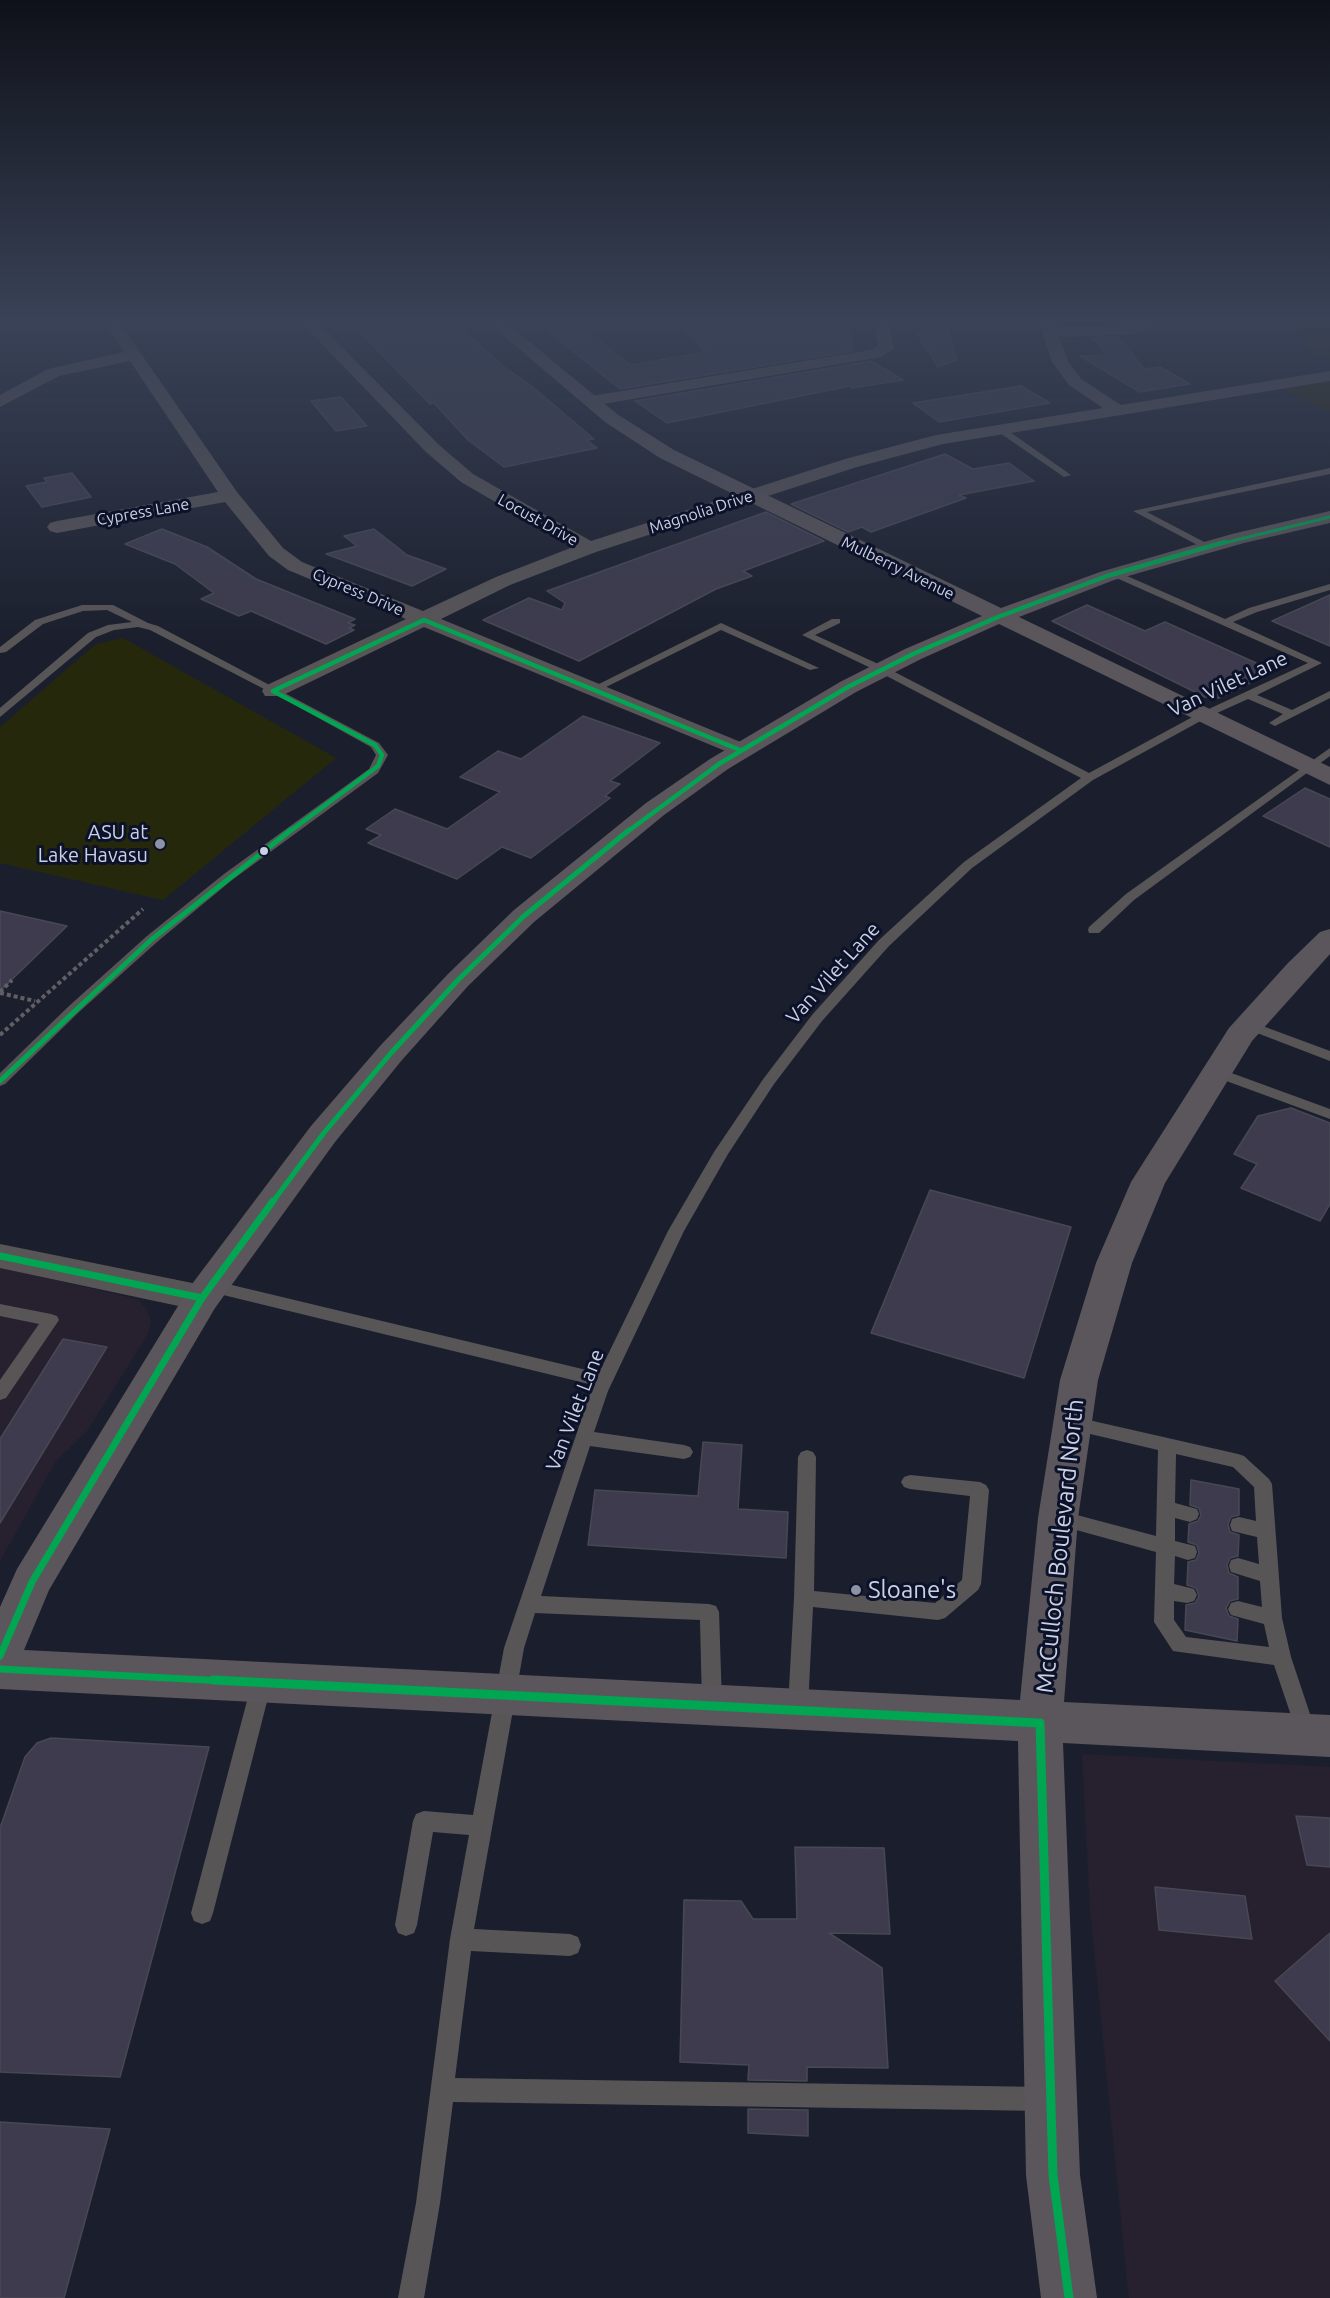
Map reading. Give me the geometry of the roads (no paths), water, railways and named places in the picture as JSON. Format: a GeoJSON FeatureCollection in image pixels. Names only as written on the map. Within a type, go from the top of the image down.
{"type":"FeatureCollection","features":[{"type":"Feature","properties":{"kind":"street","name":"Cypress Drive"},"geometry":{"type":"LineString","coordinates":[[183,426],[230,496],[276,552],[295,566],[740,750]]}},
{"type":"Feature","properties":{"kind":"street","name":"Locust Drive"},"geometry":{"type":"LineString","coordinates":[[411,426],[467,478],[589,548]]}},
{"type":"Feature","properties":{"kind":"street","name":"Mulberry Avenue"},"geometry":{"type":"LineString","coordinates":[[624,426],[667,454],[751,496],[1330,777]]}},
{"type":"Feature","properties":{"kind":"street","name":"Magnolia Drive"},"geometry":{"type":"LineString","coordinates":[[273,691],[503,581],[589,548],[851,463],[942,439],[1017,426]]}},
{"type":"Feature","properties":{"kind":"street","name":"Cypress Lane"},"geometry":{"type":"LineString","coordinates":[[57,527],[230,496]]}},
{"type":"Feature","properties":{"kind":"street"},"geometry":{"type":"LineString","coordinates":[[0,1656],[32,1582],[207,1292],[323,1134],[391,1053],[458,980],[524,916],[655,809],[740,750],[793,718],[882,670],[998,617],[1115,574],[1207,547],[1330,517]]}},
{"type":"Feature","properties":{"kind":"street","name":"McCulloch Boulevard North"},"geometry":{"type":"LineString","coordinates":[[1069,2298],[1053,2175],[1040,1723],[1058,1518],[1079,1380],[1114,1263],[1148,1182],[1215,1072],[1249,1025],[1298,969],[1330,938]]}},
{"type":"Feature","properties":{"kind":"street"},"geometry":{"type":"LineString","coordinates":[[0,1256],[207,1292]]}},
{"type":"Feature","properties":{"kind":"street"},"geometry":{"type":"LineString","coordinates":[[0,1669],[1318,1736]]}},
{"type":"Feature","properties":{"kind":"lane"},"geometry":{"type":"LineString","coordinates":[[1000,429],[1067,475]]}},
{"type":"Feature","properties":{"kind":"lane"},"geometry":{"type":"LineString","coordinates":[[1207,547],[1138,511],[1330,471]]}},
{"type":"Feature","properties":{"kind":"lane","name":"Van Vilet Lane"},"geometry":{"type":"LineString","coordinates":[[411,2298],[428,2203],[461,1939],[514,1648],[603,1381],[673,1238],[722,1152],[769,1081],[817,1018],[884,943],[968,865],[1089,778],[1202,716],[1317,663],[1115,574]]}},
{"type":"Feature","properties":{"kind":"lane"},"geometry":{"type":"LineString","coordinates":[[1225,622],[1253,610],[1330,587]]}},
{"type":"Feature","properties":{"kind":"lane"},"geometry":{"type":"LineString","coordinates":[[0,1081],[74,1009],[152,939],[228,877],[378,766],[382,755],[375,745],[111,607],[88,607],[39,622],[2,650]]}},
{"type":"Feature","properties":{"kind":"lane"},"geometry":{"type":"LineString","coordinates":[[836,621],[807,635],[882,670],[1089,778]]}},
{"type":"Feature","properties":{"kind":"lane"},"geometry":{"type":"LineString","coordinates":[[0,714],[96,632],[128,624],[154,628]]}},
{"type":"Feature","properties":{"kind":"lane"},"geometry":{"type":"LineString","coordinates":[[592,690],[721,626],[814,668]]}},
{"type":"Feature","properties":{"kind":"lane"},"geometry":{"type":"LineString","coordinates":[[1313,665],[1330,673]]}},
{"type":"Feature","properties":{"kind":"lane"},"geometry":{"type":"LineString","coordinates":[[1275,723],[1330,694]]}},
{"type":"Feature","properties":{"kind":"lane"},"geometry":{"type":"LineString","coordinates":[[1248,695],[1292,714]]}},
{"type":"Feature","properties":{"kind":"lane"},"geometry":{"type":"LineString","coordinates":[[1094,930],[1130,897],[1330,751]]}},
{"type":"Feature","properties":{"kind":"lane"},"geometry":{"type":"LineString","coordinates":[[1249,1025],[1330,1056]]}},
{"type":"Feature","properties":{"kind":"lane"},"geometry":{"type":"LineString","coordinates":[[1215,1072],[1330,1114]]}},
{"type":"Feature","properties":{"kind":"lane"},"geometry":{"type":"LineString","coordinates":[[207,1292],[603,1381]]}},
{"type":"Feature","properties":{"kind":"lane"},"geometry":{"type":"LineString","coordinates":[[0,1310],[51,1320],[0,1393]]}},
{"type":"Feature","properties":{"kind":"lane"},"geometry":{"type":"LineString","coordinates":[[1071,1423],[1238,1461],[1263,1484],[1272,1618],[1281,1657],[1318,1736]]}},
{"type":"Feature","properties":{"kind":"lane"},"geometry":{"type":"LineString","coordinates":[[583,1438],[684,1452]]}},
{"type":"Feature","properties":{"kind":"lane"},"geometry":{"type":"LineString","coordinates":[[1167,1445],[1164,1622],[1180,1645],[1281,1657]]}},
{"type":"Feature","properties":{"kind":"lane"},"geometry":{"type":"LineString","coordinates":[[798,1710],[804,1598],[807,1457]]}},
{"type":"Feature","properties":{"kind":"lane"},"geometry":{"type":"LineString","coordinates":[[804,1598],[938,1612],[971,1584],[980,1490],[910,1482]]}},
{"type":"Feature","properties":{"kind":"lane"},"geometry":{"type":"LineString","coordinates":[[1165,1508],[1190,1514]]}},
{"type":"Feature","properties":{"kind":"lane"},"geometry":{"type":"LineString","coordinates":[[1058,1518],[1188,1552]]}},
{"type":"Feature","properties":{"kind":"lane"},"geometry":{"type":"LineString","coordinates":[[1239,1525],[1266,1531]]}},
{"type":"Feature","properties":{"kind":"lane"},"geometry":{"type":"LineString","coordinates":[[1238,1566],[1270,1576]]}},
{"type":"Feature","properties":{"kind":"lane"},"geometry":{"type":"LineString","coordinates":[[1164,1590],[1187,1595]]}},
{"type":"Feature","properties":{"kind":"lane"},"geometry":{"type":"LineString","coordinates":[[529,1604],[709,1612],[712,1706]]}},
{"type":"Feature","properties":{"kind":"lane"},"geometry":{"type":"LineString","coordinates":[[1238,1609],[1272,1618]]}},
{"type":"Feature","properties":{"kind":"lane"},"geometry":{"type":"LineString","coordinates":[[202,1912],[262,1682]]}},
{"type":"Feature","properties":{"kind":"lane"},"geometry":{"type":"LineString","coordinates":[[406,1925],[424,1821],[482,1826]]}},
{"type":"Feature","properties":{"kind":"lane"},"geometry":{"type":"LineString","coordinates":[[461,1939],[570,1945]]}},
{"type":"Feature","properties":{"kind":"lane"},"geometry":{"type":"LineString","coordinates":[[442,2090],[1052,2099]]}},
{"type":"Feature","properties":{"kind":"place","name":"ASU at Lake Havasu"},"geometry":{"type":"Point","coordinates":[160,844]}},
{"type":"Feature","properties":{"kind":"place","name":"Sloane's"},"geometry":{"type":"Point","coordinates":[856,1590]}}]}
